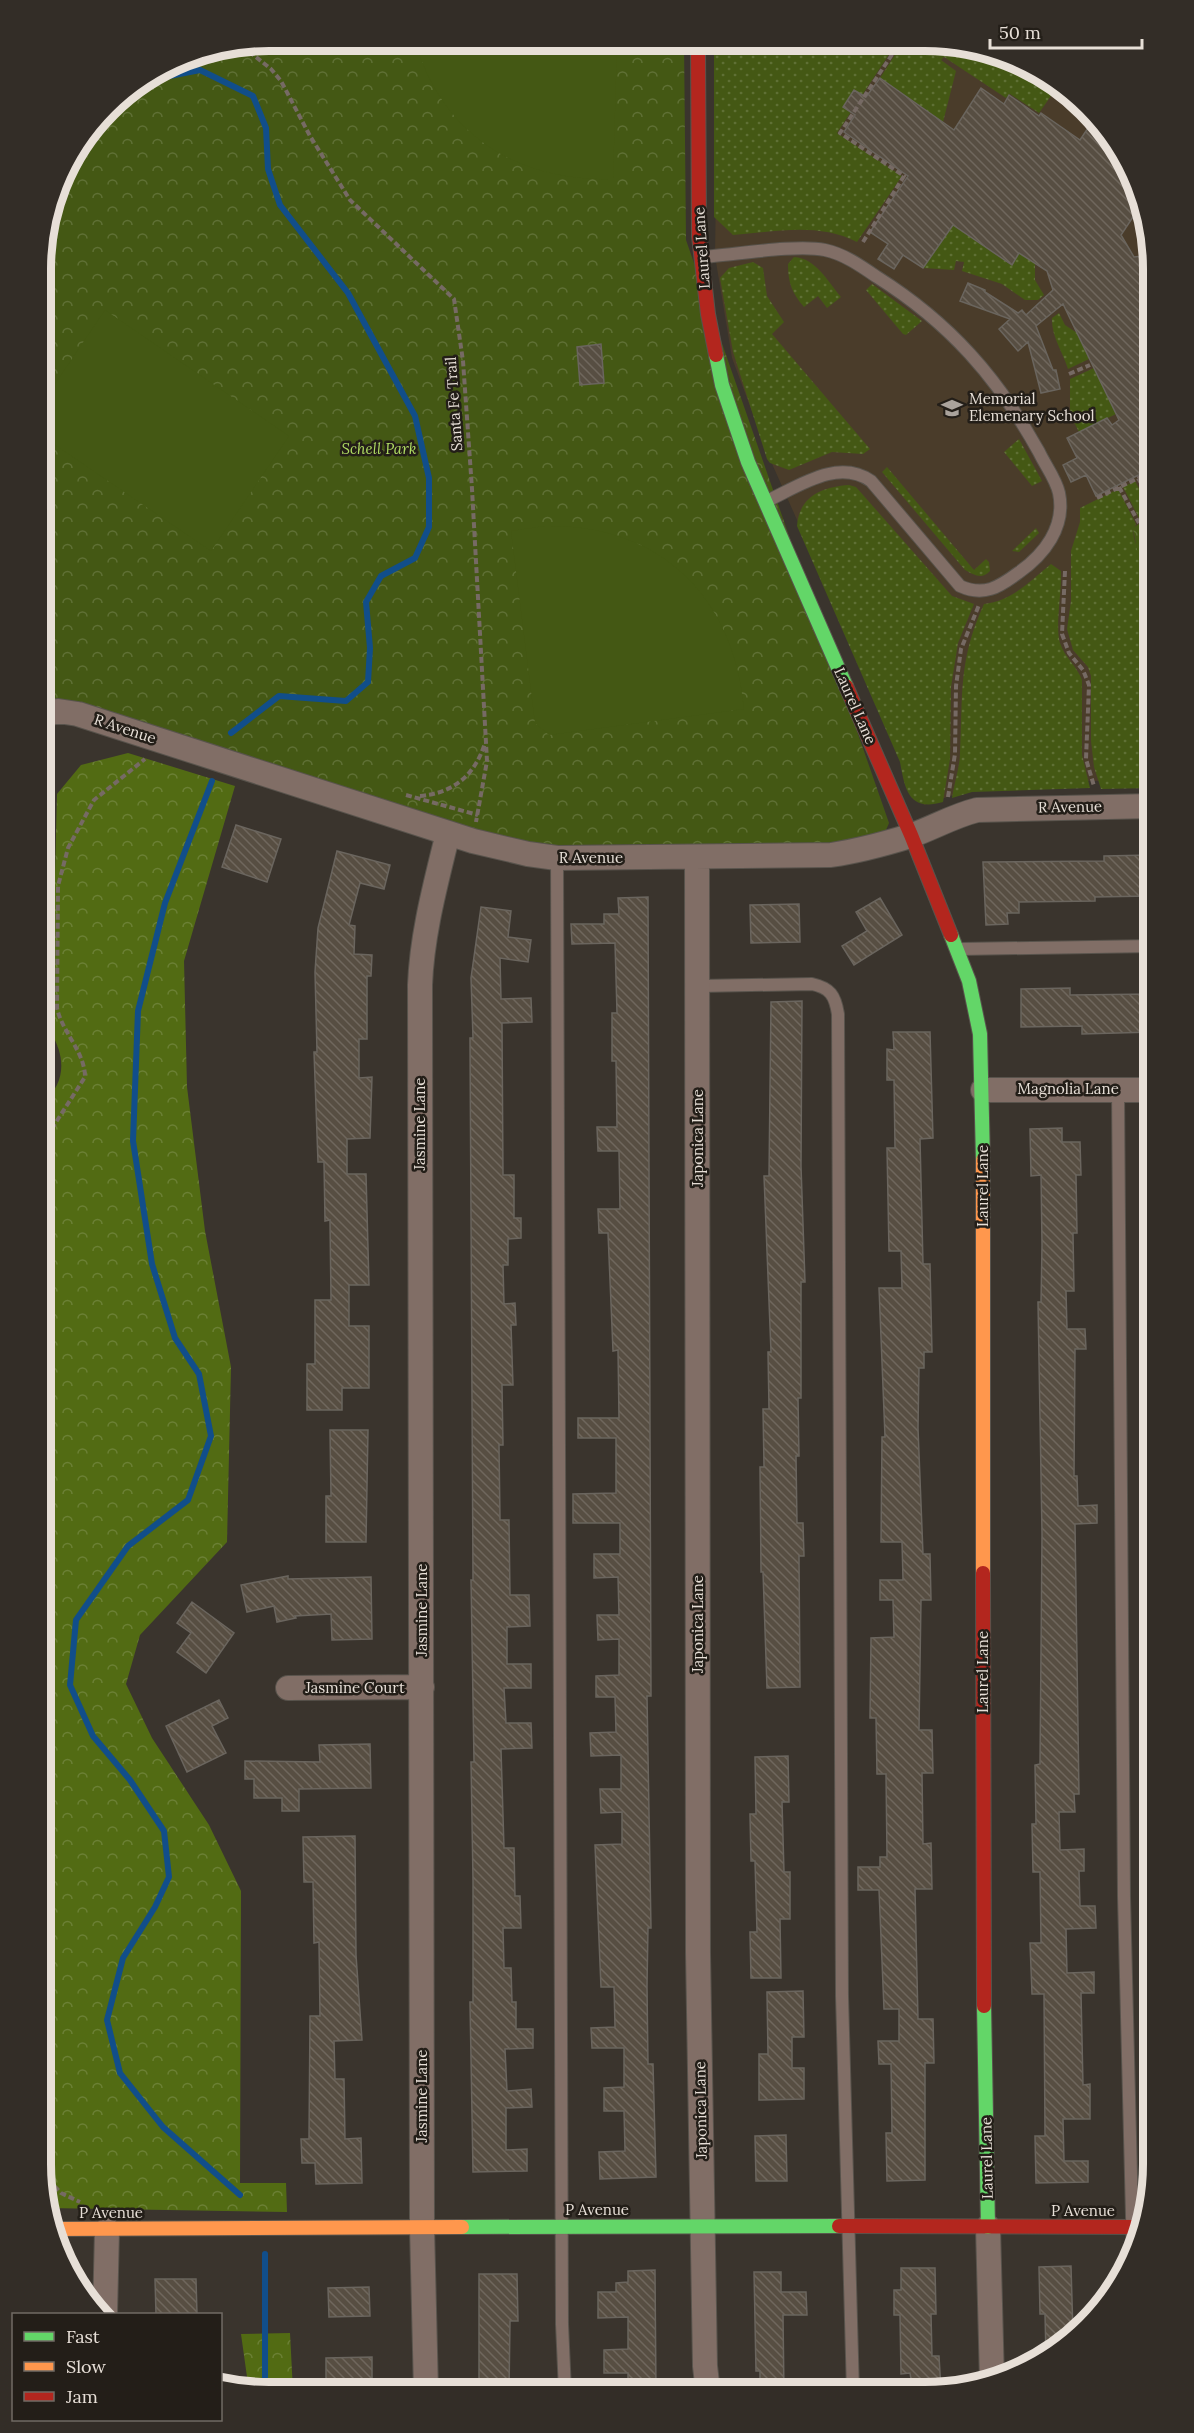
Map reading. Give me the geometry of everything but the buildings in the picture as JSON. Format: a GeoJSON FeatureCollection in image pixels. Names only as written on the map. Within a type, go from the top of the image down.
{"type":"FeatureCollection","features":[{"type":"Feature","properties":{"kind":"street","name":"Laurel Lane"},"geometry":{"type":"LineString","coordinates":[[698,51],[700,257],[722,385],[748,462],[911,835],[957,949],[975,1007],[983,1090],[982,1930],[992,2371]]}},
{"type":"Feature","properties":{"kind":"street","name":"R Avenue"},"geometry":{"type":"LineString","coordinates":[[51,713],[58,711],[78,714],[473,841],[557,858],[831,855],[854,852],[911,835],[960,814],[976,810],[1143,806]]}},
{"type":"Feature","properties":{"kind":"street","name":"Jasmine Lane"},"geometry":{"type":"LineString","coordinates":[[426,2382],[422,2227],[420,985],[421,959],[430,910],[448,833]]}},
{"type":"Feature","properties":{"kind":"street","name":"Japonica Lane"},"geometry":{"type":"LineString","coordinates":[[697,857],[699,986],[698,1953],[702,2227],[708,2382]]}},
{"type":"Feature","properties":{"kind":"street","name":"Magnolia Lane"},"geometry":{"type":"LineString","coordinates":[[983,1090],[1143,1090]]}},
{"type":"Feature","properties":{"kind":"street","name":"Jasmine Court"},"geometry":{"type":"LineString","coordinates":[[288,1688],[422,1688]]}},
{"type":"Feature","properties":{"kind":"street","name":"P Avenue"},"geometry":{"type":"LineString","coordinates":[[61,2229],[562,2226],[1134,2227]]}},
{"type":"Feature","properties":{"kind":"street"},"geometry":{"type":"LineString","coordinates":[[96,2230],[104,2307]]}},
{"type":"Feature","properties":{"kind":"lane"},"geometry":{"type":"LineString","coordinates":[[700,257],[808,249],[824,250],[850,260],[900,292],[956,339],[1006,396],[1057,486],[1060,506],[1056,530],[1044,550],[1028,566],[1004,584],[981,592],[960,586],[871,481],[854,471],[827,474],[766,501]]}},
{"type":"Feature","properties":{"kind":"lane"},"geometry":{"type":"LineString","coordinates":[[557,858],[562,2226],[565,2382]]}},
{"type":"Feature","properties":{"kind":"lane"},"geometry":{"type":"LineString","coordinates":[[957,949],[1143,946]]}},
{"type":"Feature","properties":{"kind":"lane"},"geometry":{"type":"LineString","coordinates":[[699,986],[812,984],[826,987],[835,998],[838,1014],[842,1984],[853,2382]]}},
{"type":"Feature","properties":{"kind":"lane"},"geometry":{"type":"LineString","coordinates":[[1118,1089],[1124,1885],[1136,2221]]}},
{"type":"Feature","properties":{"kind":"path"},"geometry":{"type":"LineString","coordinates":[[863,242],[904,176],[840,133],[894,51]]}},
{"type":"Feature","properties":{"kind":"path","name":"Santa Fe Trail"},"geometry":{"type":"LineString","coordinates":[[249,52],[271,69],[281,81],[310,136],[350,200],[454,299],[463,361],[487,761],[473,841]]}},
{"type":"Feature","properties":{"kind":"path"},"geometry":{"type":"LineString","coordinates":[[1069,374],[1090,365]]}},
{"type":"Feature","properties":{"kind":"path"},"geometry":{"type":"LineString","coordinates":[[1097,498],[1143,476]]}},
{"type":"Feature","properties":{"kind":"path"},"geometry":{"type":"LineString","coordinates":[[1138,478],[1143,486]]}},
{"type":"Feature","properties":{"kind":"path"},"geometry":{"type":"LineString","coordinates":[[1119,487],[1138,523]]}},
{"type":"Feature","properties":{"kind":"path"},"geometry":{"type":"LineString","coordinates":[[1065,571],[1062,634],[1069,653],[1083,670],[1089,685],[1086,759],[1096,791],[1085,791]]}},
{"type":"Feature","properties":{"kind":"path"},"geometry":{"type":"LineString","coordinates":[[956,799],[947,801],[955,754],[956,686],[961,649],[980,602],[989,601]]}},
{"type":"Feature","properties":{"kind":"path"},"geometry":{"type":"LineString","coordinates":[[416,796],[436,795],[454,788],[469,775],[480,759],[486,740]]}},
{"type":"Feature","properties":{"kind":"path"},"geometry":{"type":"LineString","coordinates":[[51,1130],[85,1077],[85,1066],[59,1019],[57,1008],[60,870],[68,848],[94,800],[138,763],[150,756]]}},
{"type":"Feature","properties":{"kind":"path"},"geometry":{"type":"LineString","coordinates":[[52,2183],[61,2193],[85,2204],[96,2230]]}},
{"type":"Feature","properties":{"kind":"shaded area","name":"Memorial Elemenary School"},"geometry":{"type":"Polygon","coordinates":[[[718,51],[939,51],[981,58],[1034,80],[1058,96],[1098,136],[1114,160],[1131,199],[1139,227],[1143,255],[1143,780],[1025,782],[979,786],[924,805],[769,457],[732,358],[715,256],[718,51]]]}},
{"type":"Feature","properties":{"kind":"green space","name":"Schell Park"},"geometry":{"type":"Polygon","coordinates":[[[255,51],[684,51],[686,240],[889,823],[886,830],[879,836],[850,844],[550,845],[512,843],[466,832],[51,698],[51,255],[58,213],[80,160],[105,125],[125,105],[160,80],[213,58],[255,51]]]}},
{"type":"Feature","properties":{"kind":"green space"},"geometry":{"type":"Polygon","coordinates":[[[419,51],[617,51],[613,179],[578,178],[546,172],[516,161],[488,146],[464,127],[444,103],[427,74],[419,51]]]}},
{"type":"Feature","properties":{"kind":"green space"},"geometry":{"type":"Polygon","coordinates":[[[714,51],[891,51],[837,133],[902,176],[857,242],[827,232],[812,230],[733,235],[714,217],[714,51]]]}},
{"type":"Feature","properties":{"kind":"green space"},"geometry":{"type":"Polygon","coordinates":[[[897,51],[927,51],[937,58],[944,52],[981,58],[995,63],[1034,80],[1053,93],[1039,113],[1010,94],[1006,98],[944,57],[941,60],[956,71],[943,122],[880,78],[897,51]]]}},
{"type":"Feature","properties":{"kind":"green space"},"geometry":{"type":"Polygon","coordinates":[[[927,51],[945,52],[937,58],[927,51]]]}},
{"type":"Feature","properties":{"kind":"green space"},"geometry":{"type":"Polygon","coordinates":[[[953,225],[1011,265],[1017,251],[1035,263],[1035,280],[1044,295],[1038,300],[1025,300],[1002,284],[962,271],[964,262],[956,261],[954,270],[923,268],[953,225]]]}},
{"type":"Feature","properties":{"kind":"green space"},"geometry":{"type":"Polygon","coordinates":[[[794,257],[802,258],[815,266],[841,297],[827,308],[818,296],[804,307],[796,297],[789,277],[788,264],[794,257]]]}},
{"type":"Feature","properties":{"kind":"green space"},"geometry":{"type":"Polygon","coordinates":[[[753,262],[763,268],[767,296],[784,322],[772,334],[870,449],[863,454],[832,452],[789,470],[770,463],[767,459],[733,352],[720,278],[729,268],[753,262]]]}},
{"type":"Feature","properties":{"kind":"green space"},"geometry":{"type":"Polygon","coordinates":[[[872,284],[922,321],[906,335],[903,334],[866,290],[872,284]]]}},
{"type":"Feature","properties":{"kind":"green space"},"geometry":{"type":"Polygon","coordinates":[[[105,310],[289,436],[211,551],[51,442],[51,390],[105,310]]]}},
{"type":"Feature","properties":{"kind":"green space"},"geometry":{"type":"Polygon","coordinates":[[[1059,313],[1065,325],[1077,333],[1089,359],[1068,369],[1052,325],[1052,318],[1059,313]]]}},
{"type":"Feature","properties":{"kind":"green space"},"geometry":{"type":"Polygon","coordinates":[[[1094,368],[1116,414],[1079,432],[1070,414],[1070,379],[1094,368]]]}},
{"type":"Feature","properties":{"kind":"green space"},"geometry":{"type":"Polygon","coordinates":[[[1019,439],[1042,481],[1032,486],[1004,452],[1019,439]]]}},
{"type":"Feature","properties":{"kind":"green space"},"geometry":{"type":"Polygon","coordinates":[[[887,467],[974,570],[986,559],[989,562],[990,571],[987,574],[975,575],[965,570],[882,472],[887,467]]]}},
{"type":"Feature","properties":{"kind":"green space"},"geometry":{"type":"Polygon","coordinates":[[[1135,481],[1143,496],[1143,522],[1141,522],[1123,487],[1135,481]]]}},
{"type":"Feature","properties":{"kind":"green space"},"geometry":{"type":"Polygon","coordinates":[[[849,485],[856,487],[952,596],[974,604],[958,643],[951,687],[950,759],[943,802],[923,804],[916,801],[907,790],[900,762],[797,526],[802,508],[813,495],[829,488],[849,485]]]}},
{"type":"Feature","properties":{"kind":"green space"},"geometry":{"type":"Polygon","coordinates":[[[1118,489],[1136,524],[1133,533],[1143,557],[1143,788],[1101,789],[1094,767],[1091,741],[1091,676],[1088,667],[1073,650],[1067,629],[1071,601],[1071,551],[1080,522],[1080,508],[1118,489]]]}},
{"type":"Feature","properties":{"kind":"green space"},"geometry":{"type":"Polygon","coordinates":[[[1143,521],[1143,558],[1137,550],[1133,528],[1143,521]]]}},
{"type":"Feature","properties":{"kind":"green space"},"geometry":{"type":"Polygon","coordinates":[[[545,526],[586,529],[623,538],[656,553],[684,574],[707,601],[725,632],[737,669],[744,709],[549,735],[535,723],[511,531],[545,526]]]}},
{"type":"Feature","properties":{"kind":"green space"},"geometry":{"type":"Polygon","coordinates":[[[1036,528],[1039,533],[1019,552],[1012,551],[1036,528]]]}},
{"type":"Feature","properties":{"kind":"green space"},"geometry":{"type":"Polygon","coordinates":[[[1051,564],[1061,571],[1058,628],[1060,643],[1082,680],[1082,755],[1090,788],[972,792],[952,798],[960,758],[963,678],[970,643],[984,604],[1012,595],[1051,564]]]}},
{"type":"Feature","properties":{"kind":"green space"},"geometry":{"type":"Polygon","coordinates":[[[128,753],[235,786],[184,961],[187,1087],[205,1231],[231,1367],[227,1542],[140,1635],[126,1684],[152,1738],[209,1825],[241,1891],[240,2183],[286,2183],[287,2212],[55,2208],[51,2178],[51,1094],[59,1079],[61,1061],[51,1033],[57,794],[81,765],[128,753]]]}},
{"type":"Feature","properties":{"kind":"green space"},"geometry":{"type":"Polygon","coordinates":[[[290,2333],[293,2382],[248,2381],[241,2334],[290,2333]]]}},
{"type":"Feature","properties":{"kind":"waterway"},"geometry":{"type":"LineString","coordinates":[[168,76],[200,70],[253,96],[266,128],[268,169],[280,205],[348,293],[415,416],[429,478],[429,527],[415,558],[381,576],[366,602],[370,648],[368,682],[346,701],[279,696],[231,733]]}},
{"type":"Feature","properties":{"kind":"waterway"},"geometry":{"type":"LineString","coordinates":[[212,781],[165,903],[138,1011],[133,1141],[152,1264],[175,1338],[199,1374],[211,1436],[188,1500],[128,1546],[76,1620],[70,1685],[93,1736],[130,1780],[164,1831],[169,1877],[155,1907],[123,1958],[107,2020],[120,2073],[163,2127],[240,2195]]}},
{"type":"Feature","properties":{"kind":"waterway"},"geometry":{"type":"LineString","coordinates":[[265,2254],[265,2382]]}},
{"type":"Feature","properties":{"kind":"traffic: fast"},"geometry":{"type":"LineString","coordinates":[[716,355],[722,385],[748,462],[846,686]]}},
{"type":"Feature","properties":{"kind":"traffic: fast"},"geometry":{"type":"LineString","coordinates":[[951,935],[969,981],[980,1034],[983,1160]]}},
{"type":"Feature","properties":{"kind":"traffic: fast"},"geometry":{"type":"LineString","coordinates":[[984,2006],[988,2227]]}},
{"type":"Feature","properties":{"kind":"traffic: fast"},"geometry":{"type":"LineString","coordinates":[[462,2227],[839,2226]]}},
{"type":"Feature","properties":{"kind":"traffic: slow"},"geometry":{"type":"LineString","coordinates":[[983,1160],[983,1573]]}},
{"type":"Feature","properties":{"kind":"traffic: slow"},"geometry":{"type":"LineString","coordinates":[[61,2229],[462,2227]]}},
{"type":"Feature","properties":{"kind":"traffic: jam"},"geometry":{"type":"LineString","coordinates":[[698,51],[699,236],[708,314],[716,355]]}},
{"type":"Feature","properties":{"kind":"traffic: jam"},"geometry":{"type":"LineString","coordinates":[[846,686],[911,835],[951,935]]}},
{"type":"Feature","properties":{"kind":"traffic: jam"},"geometry":{"type":"LineString","coordinates":[[983,1573],[984,2006]]}},
{"type":"Feature","properties":{"kind":"traffic: jam"},"geometry":{"type":"LineString","coordinates":[[839,2226],[1134,2227]]}},
{"type":"Feature","properties":{"kind":"place","name":"Memorial Elemenary School"},"geometry":{"type":"Point","coordinates":[952,408]}}]}
